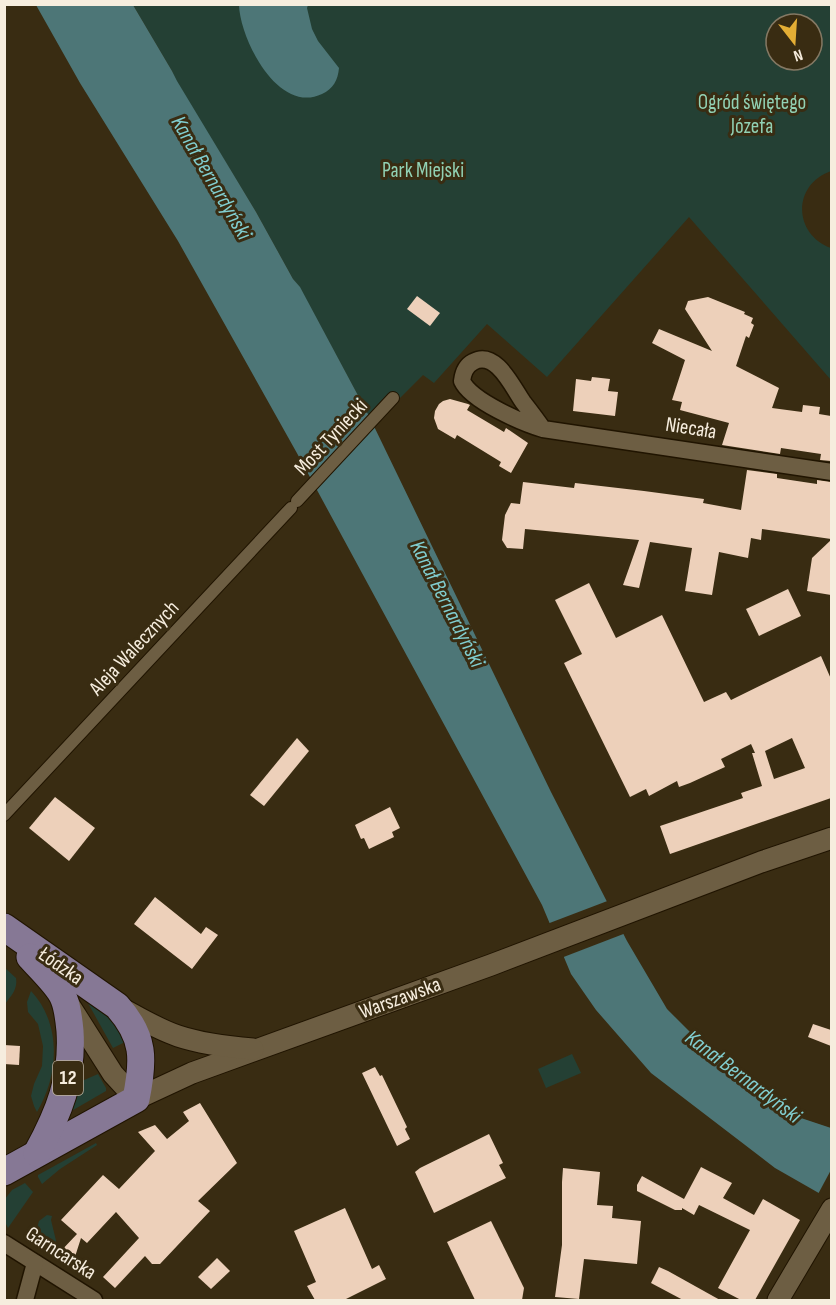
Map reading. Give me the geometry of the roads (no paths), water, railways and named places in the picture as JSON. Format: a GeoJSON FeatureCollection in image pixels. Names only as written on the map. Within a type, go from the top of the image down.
{"type":"FeatureCollection","features":[{"type":"Feature","properties":{"kind":"main road","name":"Łódzka"},"geometry":{"type":"LineString","coordinates":[[4,928],[64,998]]}},
{"type":"Feature","properties":{"kind":"main road","name":"Łódzka"},"geometry":{"type":"LineString","coordinates":[[4,928],[117,1006]]}},
{"type":"Feature","properties":{"kind":"main road","name":"12"},"geometry":{"type":"LineString","coordinates":[[37,1153],[57,1114],[68,1074],[69,1021],[64,998]]}},
{"type":"Feature","properties":{"kind":"main road","name":"12"},"geometry":{"type":"LineString","coordinates":[[117,1006],[133,1026],[138,1037],[141,1061],[136,1099]]}},
{"type":"Feature","properties":{"kind":"main road","name":"Warszawska"},"geometry":{"type":"LineString","coordinates":[[4,1172],[136,1099]]}},
{"type":"Feature","properties":{"kind":"street","name":"Niecała"},"geometry":{"type":"LineString","coordinates":[[543,429],[508,377],[491,361],[481,359],[474,361],[465,369],[462,381],[468,391],[505,413],[543,429],[831,472]]}},
{"type":"Feature","properties":{"kind":"street","name":"Most Tyniecki"},"geometry":{"type":"LineString","coordinates":[[294,505],[393,398]]}},
{"type":"Feature","properties":{"kind":"street","name":"Aleja Walecznych"},"geometry":{"type":"LineString","coordinates":[[4,815],[294,505]]}},
{"type":"Feature","properties":{"kind":"street","name":"Warszawska"},"geometry":{"type":"LineString","coordinates":[[136,1099],[192,1073],[831,838]]}},
{"type":"Feature","properties":{"kind":"street","name":"Warszawska"},"geometry":{"type":"LineString","coordinates":[[806,847],[831,847]]}},
{"type":"Feature","properties":{"kind":"street"},"geometry":{"type":"LineString","coordinates":[[64,998],[113,1074],[136,1099]]}},
{"type":"Feature","properties":{"kind":"street"},"geometry":{"type":"LineString","coordinates":[[117,1006],[181,1037],[230,1047],[260,1049]]}},
{"type":"Feature","properties":{"kind":"street"},"geometry":{"type":"LineString","coordinates":[[778,1300],[829,1214]]}},
{"type":"Feature","properties":{"kind":"street","name":"Garncarska"},"geometry":{"type":"LineString","coordinates":[[4,1243],[94,1300]]}},
{"type":"Feature","properties":{"kind":"street"},"geometry":{"type":"LineString","coordinates":[[25,1300],[35,1263]]}},
{"type":"Feature","properties":{"kind":"water","name":"Kanał Bernardyński"},"geometry":{"type":"Polygon","coordinates":[[[36,5],[133,5],[256,212],[293,279],[300,287],[369,416],[551,792],[627,941],[667,1009],[714,1056],[786,1113],[831,1128],[831,1200],[775,1168],[651,1073],[596,1010],[571,974],[542,905],[298,455],[178,241],[80,83],[36,5]]]}},
{"type":"Feature","properties":{"kind":"water"},"geometry":{"type":"Polygon","coordinates":[[[239,5],[308,5],[312,29],[318,41],[339,68],[332,87],[322,94],[306,98],[291,94],[277,84],[254,54],[246,36],[239,5]]]}},
{"type":"Feature","properties":{"kind":"park label","name":"Ogród świętego Józefa"},"geometry":{"type":"Point","coordinates":[752,114]}},
{"type":"Feature","properties":{"kind":"park label","name":"Park Miejski"},"geometry":{"type":"Point","coordinates":[423,170]}}]}
